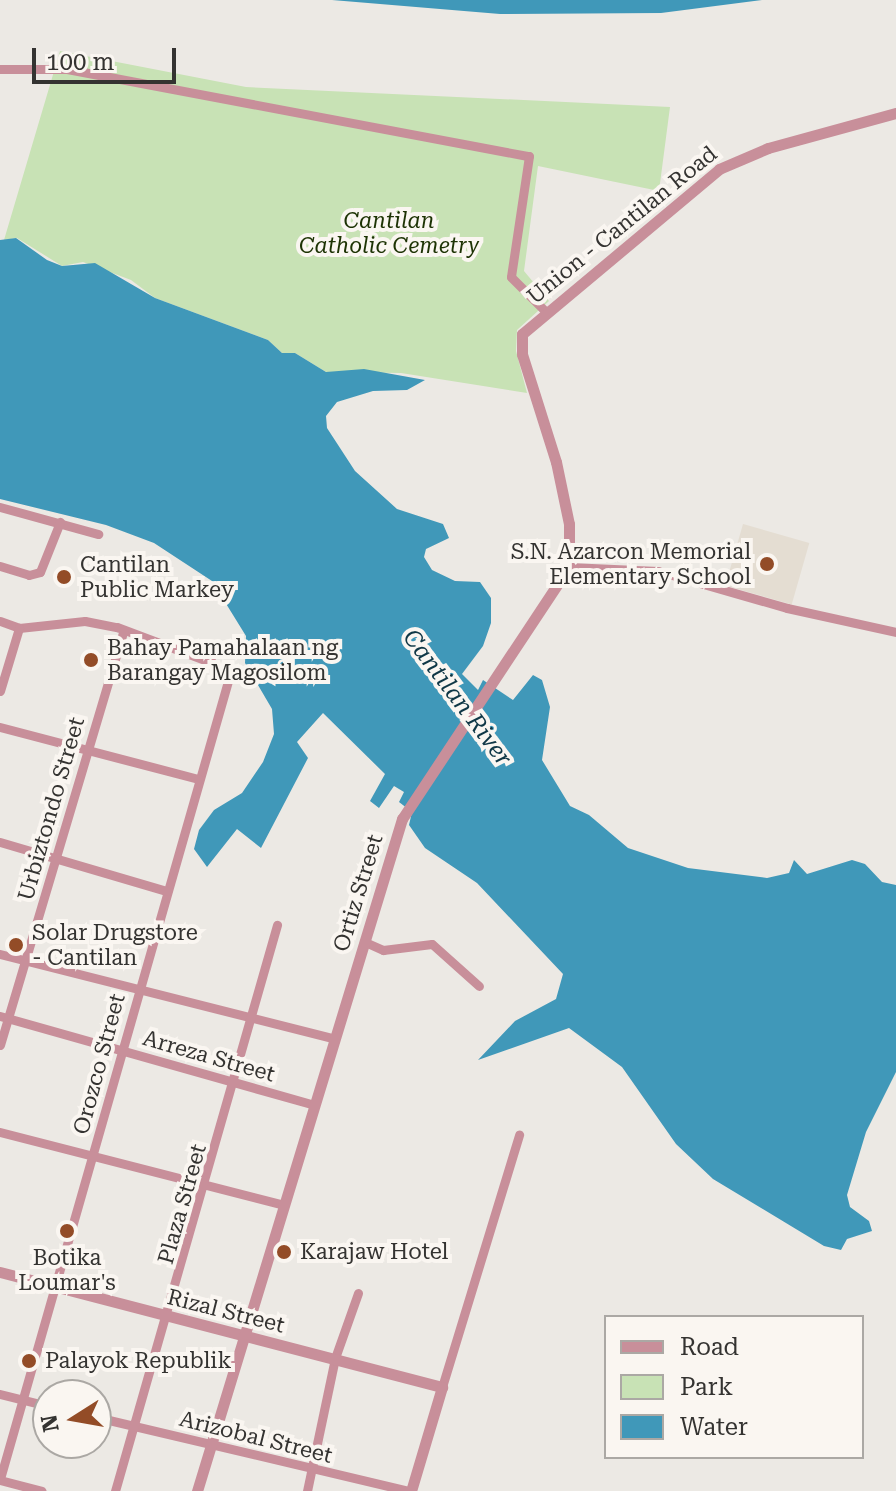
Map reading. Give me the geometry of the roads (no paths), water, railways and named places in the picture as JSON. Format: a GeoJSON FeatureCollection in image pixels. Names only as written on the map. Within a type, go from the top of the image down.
{"type":"FeatureCollection","features":[{"type":"Feature","properties":{"kind":"street"},"geometry":{"type":"LineString","coordinates":[[0,69],[81,71],[529,156],[511,277],[545,311]]}},
{"type":"Feature","properties":{"kind":"street","name":"Union - Cantilan Road"},"geometry":{"type":"LineString","coordinates":[[569,567],[572,544],[556,462],[521,341],[545,311],[738,158],[896,113]]}},
{"type":"Feature","properties":{"kind":"street"},"geometry":{"type":"LineString","coordinates":[[0,507],[98,534]]}},
{"type":"Feature","properties":{"kind":"street"},"geometry":{"type":"LineString","coordinates":[[0,566],[29,575],[40,572],[60,522]]}},
{"type":"Feature","properties":{"kind":"street"},"geometry":{"type":"LineString","coordinates":[[569,567],[658,571],[787,608],[896,632]]}},
{"type":"Feature","properties":{"kind":"street","name":"Ortiz Street"},"geometry":{"type":"LineString","coordinates":[[197,1491],[315,1105],[332,1038],[406,809],[494,683],[569,567]]}},
{"type":"Feature","properties":{"kind":"street"},"geometry":{"type":"LineString","coordinates":[[0,621],[19,628],[85,621],[124,630]]}},
{"type":"Feature","properties":{"kind":"street"},"geometry":{"type":"LineString","coordinates":[[0,691],[19,628]]}},
{"type":"Feature","properties":{"kind":"street","name":"Urbiztondo Street"},"geometry":{"type":"LineString","coordinates":[[0,1045],[4,1018],[27,960],[54,857],[124,630]]}},
{"type":"Feature","properties":{"kind":"street","name":"Orozco Street"},"geometry":{"type":"LineString","coordinates":[[0,1480],[226,674],[213,663],[124,630]]}},
{"type":"Feature","properties":{"kind":"street"},"geometry":{"type":"LineString","coordinates":[[0,727],[198,779]]}},
{"type":"Feature","properties":{"kind":"street"},"geometry":{"type":"LineString","coordinates":[[0,842],[166,891]]}},
{"type":"Feature","properties":{"kind":"street","name":"Plaza Street"},"geometry":{"type":"LineString","coordinates":[[115,1491],[168,1318],[277,925]]}},
{"type":"Feature","properties":{"kind":"street"},"geometry":{"type":"LineString","coordinates":[[365,942],[383,950],[422,941],[432,944],[479,986]]}},
{"type":"Feature","properties":{"kind":"street"},"geometry":{"type":"LineString","coordinates":[[0,954],[332,1038]]}},
{"type":"Feature","properties":{"kind":"street","name":"Arreza Street"},"geometry":{"type":"LineString","coordinates":[[4,1018],[315,1105]]}},
{"type":"Feature","properties":{"kind":"street"},"geometry":{"type":"LineString","coordinates":[[0,1132],[284,1205]]}},
{"type":"Feature","properties":{"kind":"street"},"geometry":{"type":"LineString","coordinates":[[409,1491],[519,1135]]}},
{"type":"Feature","properties":{"kind":"street","name":"Rizal Street"},"geometry":{"type":"LineString","coordinates":[[0,1272],[442,1387]]}},
{"type":"Feature","properties":{"kind":"street"},"geometry":{"type":"LineString","coordinates":[[307,1491],[335,1358],[358,1293]]}},
{"type":"Feature","properties":{"kind":"street"},"geometry":{"type":"LineString","coordinates":[[0,1394],[32,1402]]}},
{"type":"Feature","properties":{"kind":"street","name":"Arizobal Street"},"geometry":{"type":"LineString","coordinates":[[112,1421],[409,1491]]}},
{"type":"Feature","properties":{"kind":"street"},"geometry":{"type":"LineString","coordinates":[[0,1480],[42,1491]]}},
{"type":"Feature","properties":{"kind":"water"},"geometry":{"type":"Polygon","coordinates":[[[332,0],[762,0],[661,13],[500,14],[332,0]]]}},
{"type":"Feature","properties":{"kind":"water","name":"Cantilan River"},"geometry":{"type":"Polygon","coordinates":[[[16,238],[47,260],[62,266],[95,263],[155,298],[268,340],[282,353],[295,353],[326,372],[364,369],[425,380],[407,390],[373,391],[337,402],[326,416],[327,428],[355,471],[397,509],[443,524],[449,538],[426,549],[424,557],[432,570],[455,581],[480,582],[491,598],[491,623],[483,646],[462,674],[478,690],[483,680],[513,700],[533,675],[542,680],[550,707],[542,760],[570,806],[589,815],[628,848],[688,868],[767,878],[789,873],[794,860],[807,874],[852,860],[865,864],[882,882],[896,885],[896,1072],[866,1132],[847,1195],[850,1207],[869,1221],[872,1231],[847,1239],[841,1250],[824,1246],[713,1179],[676,1144],[622,1067],[569,1028],[478,1060],[515,1021],[556,999],[563,974],[477,883],[425,848],[409,825],[412,812],[399,802],[404,792],[394,786],[379,808],[370,801],[385,774],[323,713],[297,742],[308,758],[261,848],[237,829],[207,867],[194,849],[199,830],[214,810],[242,793],[263,762],[274,734],[272,709],[245,663],[246,636],[212,581],[154,543],[106,525],[0,499],[0,240],[16,238]]]}},
{"type":"Feature","properties":{"kind":"place","name":"S.N. Azarcon Memorial Elementary School"},"geometry":{"type":"Point","coordinates":[767,564]}},
{"type":"Feature","properties":{"kind":"place","name":"Cantilan Public Markey"},"geometry":{"type":"Point","coordinates":[64,577]}},
{"type":"Feature","properties":{"kind":"place","name":"Bahay Pamahalaan ng Barangay Magosilom"},"geometry":{"type":"Point","coordinates":[91,660]}},
{"type":"Feature","properties":{"kind":"place","name":"Solar Drugstore - Cantilan"},"geometry":{"type":"Point","coordinates":[16,945]}},
{"type":"Feature","properties":{"kind":"place","name":"Botika Loumar's"},"geometry":{"type":"Point","coordinates":[67,1231]}},
{"type":"Feature","properties":{"kind":"place","name":"Karajaw Hotel"},"geometry":{"type":"Point","coordinates":[284,1252]}},
{"type":"Feature","properties":{"kind":"place","name":"Palayok Republik"},"geometry":{"type":"Point","coordinates":[29,1361]}},
{"type":"Feature","properties":{"kind":"park label","name":"Cantilan Catholic Cemetry"},"geometry":{"type":"Point","coordinates":[389,232]}}]}
